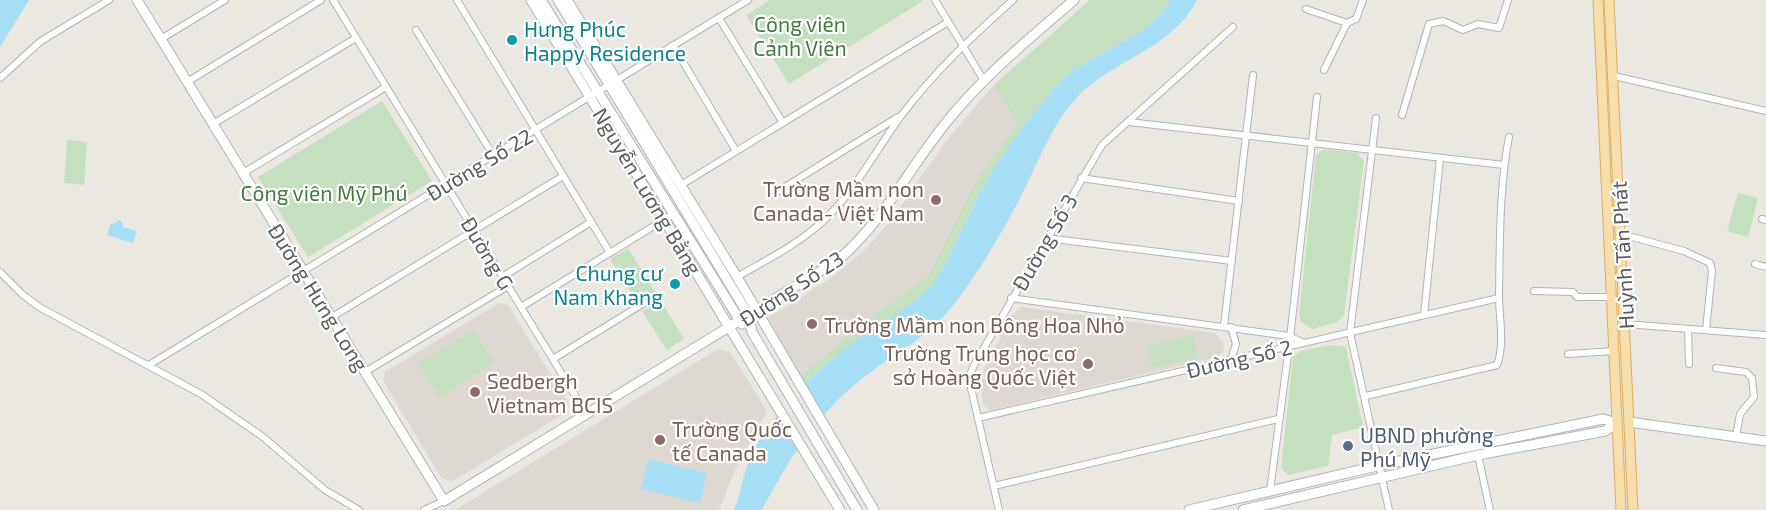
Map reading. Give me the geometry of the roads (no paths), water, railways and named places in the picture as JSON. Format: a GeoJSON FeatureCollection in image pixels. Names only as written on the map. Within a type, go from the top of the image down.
{"type":"FeatureCollection","features":[{"type":"Feature","properties":{"kind":"main road","name":"Đường Hưng Long"},"geometry":{"type":"LineString","coordinates":[[137,0],[444,501]]}},
{"type":"Feature","properties":{"kind":"main road","name":"Nguyễn Lương Bằng"},"geometry":{"type":"LineString","coordinates":[[531,0],[594,94]]}},
{"type":"Feature","properties":{"kind":"main road","name":"Nguyễn Lương Bằng"},"geometry":{"type":"LineString","coordinates":[[541,0],[594,94],[735,324],[764,382],[840,510]]}},
{"type":"Feature","properties":{"kind":"main road","name":"Nguyễn Lương Bằng"},"geometry":{"type":"LineString","coordinates":[[558,0],[681,185],[737,277],[753,314],[752,332],[857,510]]}},
{"type":"Feature","properties":{"kind":"main road","name":"Nguyễn Lương Bằng"},"geometry":{"type":"LineString","coordinates":[[567,0],[613,82],[753,314],[789,367],[874,510]]}},
{"type":"Feature","properties":{"kind":"main road","name":"Đường Số 23"},"geometry":{"type":"LineString","coordinates":[[444,501],[826,269],[860,240],[888,206],[933,139],[983,79],[1074,0]]}},
{"type":"Feature","properties":{"kind":"main road","name":"Huỳnh Tấn Phát"},"geometry":{"type":"LineString","coordinates":[[1598,0],[1622,510]]}},
{"type":"Feature","properties":{"kind":"main road","name":"Huỳnh Tấn Phát"},"geometry":{"type":"LineString","coordinates":[[1610,0],[1633,510]]}},
{"type":"Feature","properties":{"kind":"main road"},"geometry":{"type":"LineString","coordinates":[[1610,256],[1622,256]]}},
{"type":"Feature","properties":{"kind":"main road","name":"Nguyễn Lương Bằng"},"geometry":{"type":"LineString","coordinates":[[735,324],[752,332]]}},
{"type":"Feature","properties":{"kind":"main road"},"geometry":{"type":"LineString","coordinates":[[1189,510],[1381,465],[1603,419],[1617,423],[1629,422],[1766,441]]}},
{"type":"Feature","properties":{"kind":"main road"},"geometry":{"type":"LineString","coordinates":[[1243,510],[1478,455],[1605,431],[1617,423]]}},
{"type":"Feature","properties":{"kind":"street"},"geometry":{"type":"LineString","coordinates":[[0,78],[41,41],[109,0]]}},
{"type":"Feature","properties":{"kind":"street"},"geometry":{"type":"LineString","coordinates":[[161,39],[225,0]]}},
{"type":"Feature","properties":{"kind":"street"},"geometry":{"type":"LineString","coordinates":[[187,82],[321,0]]}},
{"type":"Feature","properties":{"kind":"street","name":"Đường G"},"geometry":{"type":"LineString","coordinates":[[333,0],[587,415]]}},
{"type":"Feature","properties":{"kind":"street"},"geometry":{"type":"LineString","coordinates":[[457,0],[610,253]]}},
{"type":"Feature","properties":{"kind":"street","name":"Đường Số 22"},"geometry":{"type":"LineString","coordinates":[[149,365],[719,18],[737,3],[748,0]]}},
{"type":"Feature","properties":{"kind":"street"},"geometry":{"type":"LineString","coordinates":[[935,0],[983,79]]}},
{"type":"Feature","properties":{"kind":"street"},"geometry":{"type":"LineString","coordinates":[[737,277],[801,238],[830,214],[854,186],[902,115],[963,45],[1013,0]]}},
{"type":"Feature","properties":{"kind":"street"},"geometry":{"type":"LineString","coordinates":[[1324,70],[1347,23],[1356,19],[1363,0]]}},
{"type":"Feature","properties":{"kind":"street"},"geometry":{"type":"LineString","coordinates":[[1402,116],[1429,24],[1443,21],[1466,30],[1478,24],[1499,28],[1508,0]]}},
{"type":"Feature","properties":{"kind":"street"},"geometry":{"type":"LineString","coordinates":[[1306,9],[1347,23]]}},
{"type":"Feature","properties":{"kind":"street"},"geometry":{"type":"LineString","coordinates":[[719,18],[783,123]]}},
{"type":"Feature","properties":{"kind":"street"},"geometry":{"type":"LineString","coordinates":[[681,185],[948,22]]}},
{"type":"Feature","properties":{"kind":"street","name":"Đường Số 3"},"geometry":{"type":"LineString","coordinates":[[999,510],[970,375],[1011,298],[1102,145],[1233,27]]}},
{"type":"Feature","properties":{"kind":"street"},"geometry":{"type":"LineString","coordinates":[[416,30],[493,155]]}},
{"type":"Feature","properties":{"kind":"street"},"geometry":{"type":"LineString","coordinates":[[213,124],[356,38]]}},
{"type":"Feature","properties":{"kind":"street"},"geometry":{"type":"LineString","coordinates":[[673,45],[736,151]]}},
{"type":"Feature","properties":{"kind":"street"},"geometry":{"type":"LineString","coordinates":[[1231,360],[1236,344],[1227,326],[1232,261],[1253,75]]}},
{"type":"Feature","properties":{"kind":"street"},"geometry":{"type":"LineString","coordinates":[[1614,76],[1766,111]]}},
{"type":"Feature","properties":{"kind":"street"},"geometry":{"type":"LineString","coordinates":[[243,173],[386,87]]}},
{"type":"Feature","properties":{"kind":"street"},"geometry":{"type":"LineString","coordinates":[[1270,491],[1289,347],[1317,97]]}},
{"type":"Feature","properties":{"kind":"street"},"geometry":{"type":"LineString","coordinates":[[772,195],[902,115]]}},
{"type":"Feature","properties":{"kind":"street"},"geometry":{"type":"LineString","coordinates":[[1376,118],[1350,333],[1366,396],[1389,510]]}},
{"type":"Feature","properties":{"kind":"street"},"geometry":{"type":"LineString","coordinates":[[1129,122],[1504,165]]}},
{"type":"Feature","properties":{"kind":"street"},"geometry":{"type":"LineString","coordinates":[[1366,396],[1497,364],[1501,355],[1499,298],[1504,165],[1509,137]]}},
{"type":"Feature","properties":{"kind":"street"},"geometry":{"type":"LineString","coordinates":[[1425,315],[1440,158]]}},
{"type":"Feature","properties":{"kind":"street"},"geometry":{"type":"LineString","coordinates":[[332,318],[563,176]]}},
{"type":"Feature","properties":{"kind":"street"},"geometry":{"type":"LineString","coordinates":[[1081,178],[1239,201]]}},
{"type":"Feature","properties":{"kind":"street"},"geometry":{"type":"LineString","coordinates":[[521,307],[669,217]]}},
{"type":"Feature","properties":{"kind":"street"},"geometry":{"type":"LineString","coordinates":[[502,277],[591,222]]}},
{"type":"Feature","properties":{"kind":"street"},"geometry":{"type":"LineString","coordinates":[[1621,234],[1684,251],[1710,263],[1712,271],[1706,330]]}},
{"type":"Feature","properties":{"kind":"street"},"geometry":{"type":"LineString","coordinates":[[1046,238],[1232,261]]}},
{"type":"Feature","properties":{"kind":"street"},"geometry":{"type":"LineString","coordinates":[[1755,264],[1766,267]]}},
{"type":"Feature","properties":{"kind":"street"},"geometry":{"type":"LineString","coordinates":[[0,272],[39,308],[149,365],[233,415],[325,490],[359,510]]}},
{"type":"Feature","properties":{"kind":"street"},"geometry":{"type":"LineString","coordinates":[[365,372],[508,286]]}},
{"type":"Feature","properties":{"kind":"street"},"geometry":{"type":"LineString","coordinates":[[1534,291],[1573,292],[1577,297],[1612,297]]}},
{"type":"Feature","properties":{"kind":"street"},"geometry":{"type":"LineString","coordinates":[[1011,298],[1227,326],[1289,336],[1304,343]]}},
{"type":"Feature","properties":{"kind":"street","name":"Đường Số 2"},"geometry":{"type":"LineString","coordinates":[[978,418],[1499,298]]}},
{"type":"Feature","properties":{"kind":"street"},"geometry":{"type":"LineString","coordinates":[[553,359],[649,300]]}},
{"type":"Feature","properties":{"kind":"street"},"geometry":{"type":"LineString","coordinates":[[1626,324],[1766,335]]}},
{"type":"Feature","properties":{"kind":"street"},"geometry":{"type":"LineString","coordinates":[[1688,329],[1689,364]]}},
{"type":"Feature","properties":{"kind":"street"},"geometry":{"type":"LineString","coordinates":[[1568,354],[1614,351]]}},
{"type":"Feature","properties":{"kind":"street"},"geometry":{"type":"LineString","coordinates":[[1716,368],[1746,372],[1752,378],[1755,398],[1740,414],[1736,436]]}},
{"type":"Feature","properties":{"kind":"street"},"geometry":{"type":"LineString","coordinates":[[994,486],[1278,419]]}},
{"type":"Feature","properties":{"kind":"street"},"geometry":{"type":"LineString","coordinates":[[1478,455],[1490,510]]}},
{"type":"Feature","properties":{"kind":"street"},"geometry":{"type":"LineString","coordinates":[[424,510],[444,501]]}},
{"type":"Feature","properties":{"kind":"water"},"geometry":{"type":"Polygon","coordinates":[[[0,0],[29,0],[0,47],[0,0]]]}},
{"type":"Feature","properties":{"kind":"water"},"geometry":{"type":"Polygon","coordinates":[[[1171,0],[1197,0],[1186,17],[1173,30],[1158,42],[1092,83],[1069,106],[1048,141],[1000,235],[952,307],[929,330],[853,386],[825,413],[801,443],[762,510],[734,510],[750,458],[780,412],[837,355],[904,309],[934,283],[987,180],[1014,139],[1045,99],[1068,75],[1147,27],[1171,0]]]}},
{"type":"Feature","properties":{"kind":"water"},"geometry":{"type":"Polygon","coordinates":[[[118,220],[122,222],[123,227],[137,231],[133,243],[107,235],[111,223],[114,224],[118,220]]]}},
{"type":"Feature","properties":{"kind":"water"},"geometry":{"type":"Polygon","coordinates":[[[648,459],[707,473],[700,503],[641,489],[648,459]]]}},
{"type":"Feature","properties":{"kind":"place","name":"Hưng Phúc Happy Residence"},"geometry":{"type":"Point","coordinates":[512,40]}},
{"type":"Feature","properties":{"kind":"place","name":"Trường Mầm non Canada- Việt Nam"},"geometry":{"type":"Point","coordinates":[936,200]}},
{"type":"Feature","properties":{"kind":"place","name":"Chung cư Nam Khang"},"geometry":{"type":"Point","coordinates":[675,284]}},
{"type":"Feature","properties":{"kind":"place","name":"Trường Mầm non Bông Hoa Nhỏ"},"geometry":{"type":"Point","coordinates":[812,324]}},
{"type":"Feature","properties":{"kind":"place","name":"Trường Trung học cơ sở Hoàng Quốc Việt"},"geometry":{"type":"Point","coordinates":[1088,364]}},
{"type":"Feature","properties":{"kind":"place","name":"Sedbergh Vietnam BCIS"},"geometry":{"type":"Point","coordinates":[475,392]}},
{"type":"Feature","properties":{"kind":"place","name":"Trường Quốc tế Canada"},"geometry":{"type":"Point","coordinates":[660,440]}},
{"type":"Feature","properties":{"kind":"place","name":"UBND phường Phú Mỹ"},"geometry":{"type":"Point","coordinates":[1348,446]}},
{"type":"Feature","properties":{"kind":"park label","name":"Công viên Cảnh Viên"},"geometry":{"type":"Point","coordinates":[800,35]}},
{"type":"Feature","properties":{"kind":"park label","name":"Công viên Mỹ Phú"},"geometry":{"type":"Point","coordinates":[324,192]}}]}
